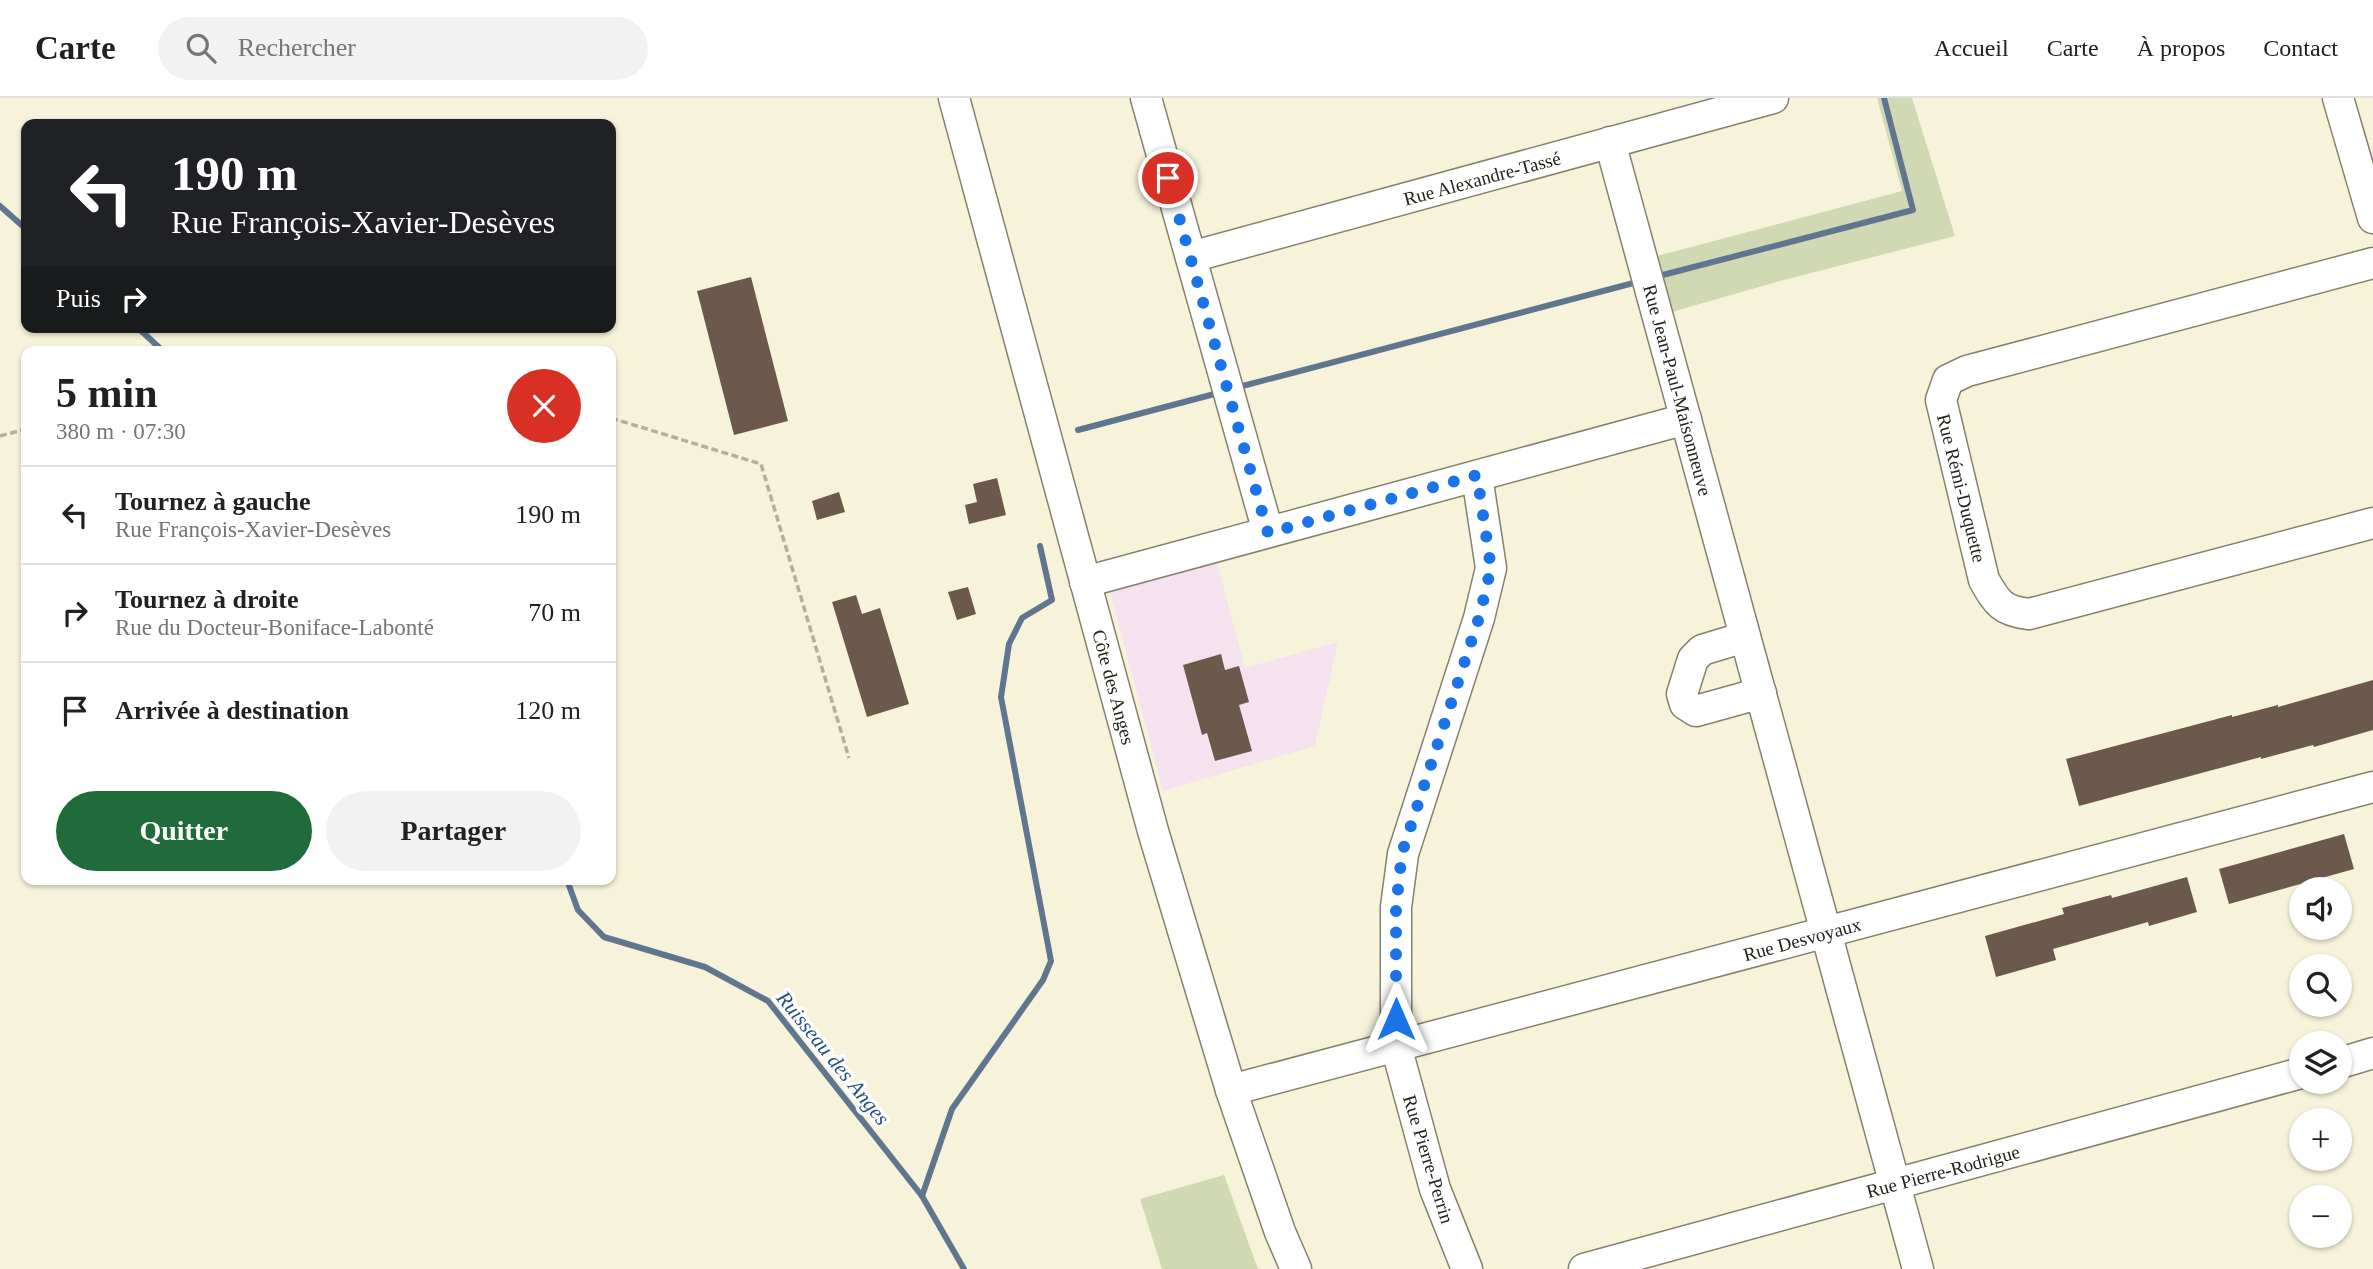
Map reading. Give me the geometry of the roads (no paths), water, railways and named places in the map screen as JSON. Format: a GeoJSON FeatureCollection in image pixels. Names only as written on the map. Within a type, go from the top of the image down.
{"type":"FeatureCollection","features":[{"type":"Feature","properties":{"kind":"street","name":"Côte des Anges"},"geometry":{"type":"LineString","coordinates":[[954,98],[1153,831],[1231,1090],[1280,1233],[1296,1269]]}},
{"type":"Feature","properties":{"kind":"street"},"geometry":{"type":"LineString","coordinates":[[1146,98],[1268,533]]}},
{"type":"Feature","properties":{"kind":"street","name":"Rue Alexandre-Tassé"},"geometry":{"type":"LineString","coordinates":[[1191,257],[1773,98]]}},
{"type":"Feature","properties":{"kind":"street"},"geometry":{"type":"LineString","coordinates":[[2338,98],[2373,218]]}},
{"type":"Feature","properties":{"kind":"street","name":"Rue Jean-Paul-Maisonneuve"},"geometry":{"type":"LineString","coordinates":[[1610,142],[1918,1269]]}},
{"type":"Feature","properties":{"kind":"street","name":"Rue Rémi-Duquette"},"geometry":{"type":"LineString","coordinates":[[2373,262],[1967,371],[1948,380],[1941,400],[1984,580],[1996,602],[2013,612],[2029,614],[2373,523]]}},
{"type":"Feature","properties":{"kind":"street"},"geometry":{"type":"LineString","coordinates":[[1085,582],[1686,419]]}},
{"type":"Feature","properties":{"kind":"street","name":"Rue Pierre-Perrin"},"geometry":{"type":"LineString","coordinates":[[1467,1269],[1435,1189],[1396,1046],[1396,907],[1402,853],[1479,618],[1491,568],[1477,475]]}},
{"type":"Feature","properties":{"kind":"street"},"geometry":{"type":"LineString","coordinates":[[1745,638],[1702,650],[1693,659],[1682,694],[1685,704],[1696,711],[1760,693]]}},
{"type":"Feature","properties":{"kind":"street","name":"Rue Desvoyaux"},"geometry":{"type":"LineString","coordinates":[[1231,1090],[2373,787]]}},
{"type":"Feature","properties":{"kind":"street"},"geometry":{"type":"LineString","coordinates":[[2352,1060],[2373,1054]]}},
{"type":"Feature","properties":{"kind":"street","name":"Rue Pierre-Rodrigue"},"geometry":{"type":"LineString","coordinates":[[1584,1269],[2289,1076]]}},
{"type":"Feature","properties":{"kind":"waterway"},"geometry":{"type":"LineString","coordinates":[[1655,277],[1913,210],[1884,98]]}},
{"type":"Feature","properties":{"kind":"waterway","name":"Ruisseau des Anges"},"geometry":{"type":"LineString","coordinates":[[0,206],[21,225]]}},
{"type":"Feature","properties":{"kind":"waterway"},"geometry":{"type":"LineString","coordinates":[[1235,388],[1641,281]]}},
{"type":"Feature","properties":{"kind":"waterway","name":"Ruisseau des Anges"},"geometry":{"type":"LineString","coordinates":[[143,333],[158,346]]}},
{"type":"Feature","properties":{"kind":"waterway"},"geometry":{"type":"LineString","coordinates":[[1078,430],[1222,392]]}},
{"type":"Feature","properties":{"kind":"waterway"},"geometry":{"type":"LineString","coordinates":[[922,1196],[952,1109],[1043,980],[1051,961],[1001,697],[1009,644],[1022,618],[1052,600],[1040,546]]}},
{"type":"Feature","properties":{"kind":"waterway","name":"Ruisseau des Anges"},"geometry":{"type":"LineString","coordinates":[[569,885],[578,910],[604,937],[705,967],[768,1001],[922,1196],[964,1269]]}}]}
